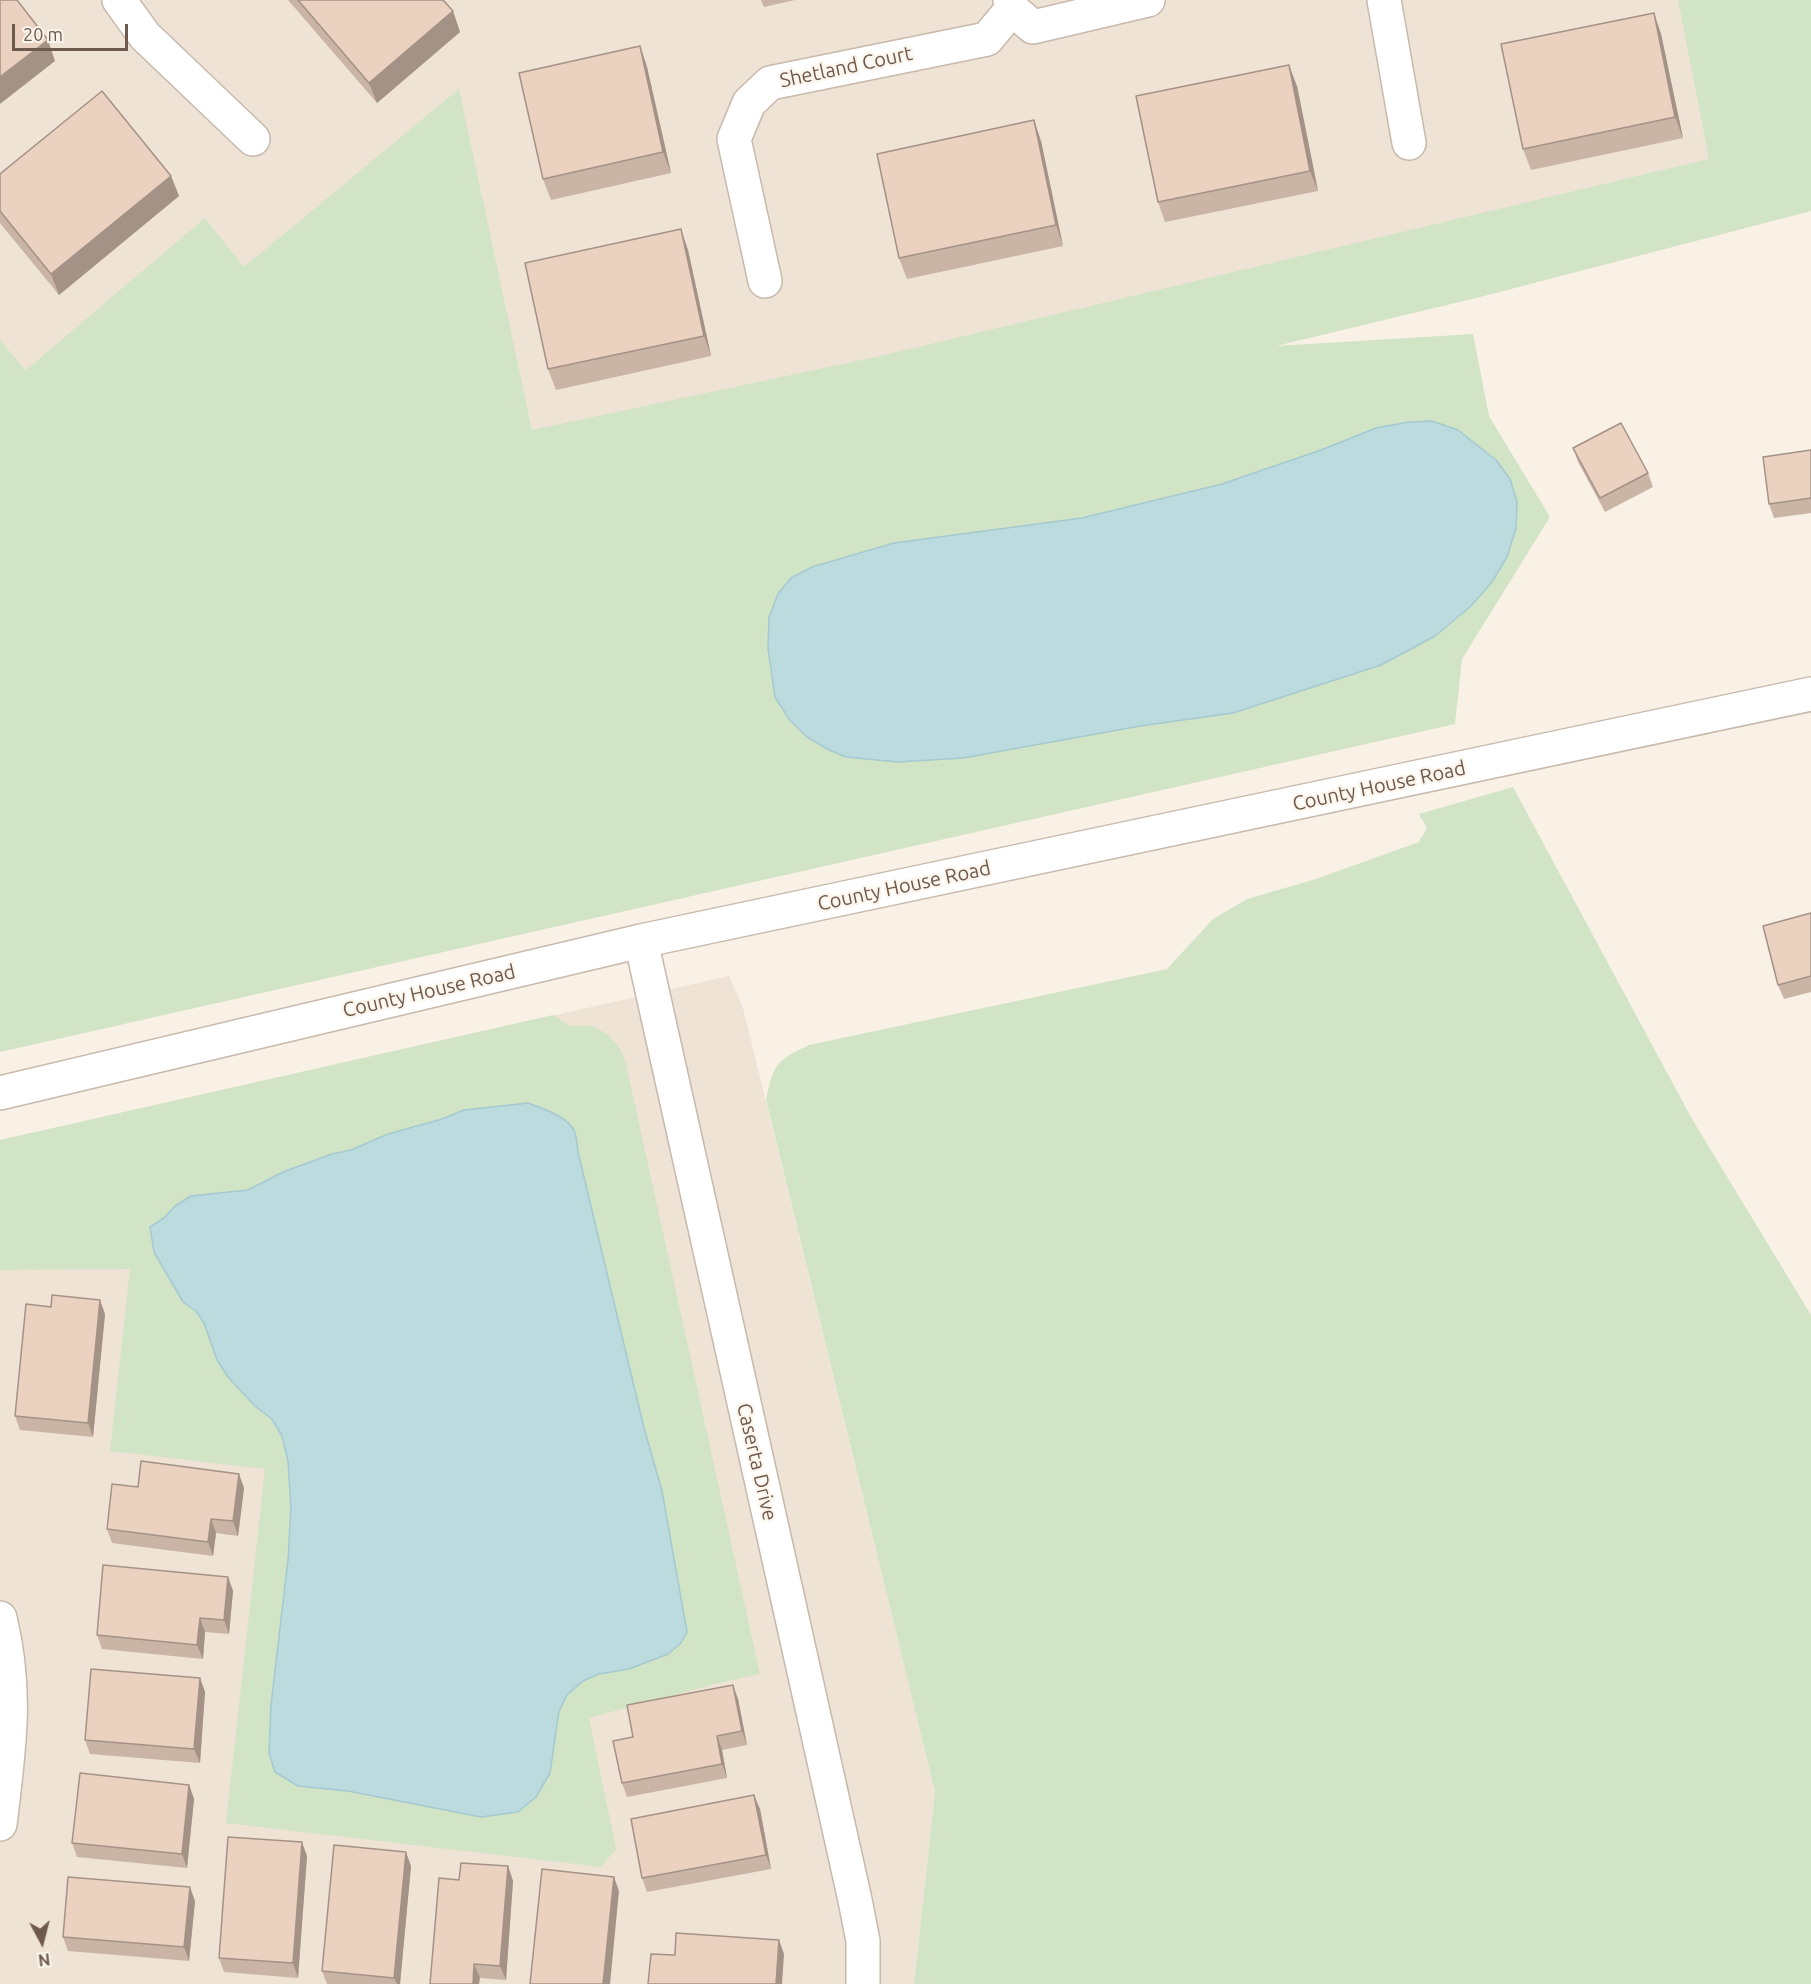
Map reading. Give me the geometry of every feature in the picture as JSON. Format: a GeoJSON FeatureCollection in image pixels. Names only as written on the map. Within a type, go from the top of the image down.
{"type":"FeatureCollection","features":[{"type":"Feature","properties":{"kind":"street"},"geometry":{"type":"LineString","coordinates":[[119,0],[145,36],[253,139]]}},
{"type":"Feature","properties":{"kind":"street","name":"Shetland Court"},"geometry":{"type":"LineString","coordinates":[[765,280],[734,139],[749,103],[770,83],[987,39],[1011,5],[1033,27],[1148,0]]}},
{"type":"Feature","properties":{"kind":"street"},"geometry":{"type":"LineString","coordinates":[[1384,0],[1409,143]]}},
{"type":"Feature","properties":{"kind":"street","name":"County House Road"},"geometry":{"type":"LineString","coordinates":[[0,1093],[640,941],[1811,694]]}},
{"type":"Feature","properties":{"kind":"street","name":"Caserta Drive"},"geometry":{"type":"LineString","coordinates":[[640,941],[855,1900],[863,1941],[863,1984]]}},
{"type":"Feature","properties":{"kind":"street"},"geometry":{"type":"LineString","coordinates":[[0,1618],[9,1663],[12,1699],[10,1745],[0,1824]]}},
{"type":"Feature","properties":{"kind":"shaded area"},"geometry":{"type":"Polygon","coordinates":[[[0,0],[1811,0],[1811,211],[1476,298],[192,562],[0,340],[0,0]]]}},
{"type":"Feature","properties":{"kind":"shaded area"},"geometry":{"type":"Polygon","coordinates":[[[729,976],[743,1008],[935,1792],[914,1984],[0,1984],[0,1140],[729,976]]]}},
{"type":"Feature","properties":{"kind":"green space"},"geometry":{"type":"Polygon","coordinates":[[[1678,0],[1811,0],[1811,211],[1476,298],[1276,346],[1473,334],[1489,416],[1550,517],[1462,659],[1455,724],[0,1052],[0,340],[26,370],[205,218],[244,267],[459,89],[532,430],[880,356],[1709,159],[1678,0]]]}},
{"type":"Feature","properties":{"kind":"green space"},"geometry":{"type":"Polygon","coordinates":[[[1513,787],[1692,1119],[1811,1315],[1811,1984],[914,1984],[935,1792],[766,1100],[774,1071],[783,1060],[809,1045],[1167,969],[1213,919],[1247,899],[1316,879],[1419,842],[1427,828],[1419,814],[1513,787]]]}},
{"type":"Feature","properties":{"kind":"green space"},"geometry":{"type":"Polygon","coordinates":[[[553,1015],[569,1026],[594,1026],[609,1036],[620,1048],[626,1064],[760,1674],[589,1718],[616,1849],[601,1867],[226,1823],[265,1469],[110,1451],[130,1269],[0,1270],[0,1140],[553,1015]]]}},
{"type":"Feature","properties":{"kind":"water"},"geometry":{"type":"Polygon","coordinates":[[[1432,421],[1458,430],[1496,460],[1510,479],[1517,502],[1516,528],[1507,557],[1492,582],[1471,606],[1435,636],[1381,665],[1233,713],[1140,726],[963,758],[898,762],[846,757],[829,750],[807,737],[789,719],[775,697],[768,648],[769,617],[778,594],[791,578],[812,567],[894,543],[1082,518],[1222,484],[1321,450],[1376,428],[1409,422],[1432,421]]]}},
{"type":"Feature","properties":{"kind":"water"},"geometry":{"type":"Polygon","coordinates":[[[528,1103],[562,1118],[568,1122],[575,1133],[644,1428],[662,1491],[687,1632],[681,1643],[668,1654],[629,1669],[599,1674],[583,1681],[567,1695],[559,1711],[550,1773],[536,1797],[518,1812],[481,1817],[348,1791],[298,1786],[275,1772],[269,1753],[271,1705],[288,1560],[291,1507],[288,1461],[282,1436],[272,1419],[255,1406],[228,1377],[217,1360],[204,1323],[196,1311],[183,1302],[154,1252],[150,1227],[191,1196],[248,1190],[283,1172],[332,1154],[351,1150],[388,1134],[442,1119],[464,1110],[528,1103]]]}},
{"type":"Feature","properties":{"kind":"building"},"geometry":{"type":"Polygon","coordinates":[[[0,0],[17,0],[48,40],[0,77],[0,0]]]}},
{"type":"Feature","properties":{"kind":"building"},"geometry":{"type":"Polygon","coordinates":[[[298,0],[443,0],[453,11],[369,83],[298,0]]]}},
{"type":"Feature","properties":{"kind":"building"},"geometry":{"type":"Polygon","coordinates":[[[1654,13],[1675,117],[1523,149],[1501,44],[1654,13]]]}},
{"type":"Feature","properties":{"kind":"building"},"geometry":{"type":"Polygon","coordinates":[[[640,46],[663,152],[543,179],[519,73],[640,46]]]}},
{"type":"Feature","properties":{"kind":"building"},"geometry":{"type":"Polygon","coordinates":[[[1289,65],[1310,171],[1158,202],[1136,96],[1289,65]]]}},
{"type":"Feature","properties":{"kind":"building"},"geometry":{"type":"Polygon","coordinates":[[[102,91],[171,176],[51,274],[0,211],[0,174],[102,91]]]}},
{"type":"Feature","properties":{"kind":"building"},"geometry":{"type":"Polygon","coordinates":[[[1034,120],[1056,225],[899,258],[877,154],[1034,120]]]}},
{"type":"Feature","properties":{"kind":"building"},"geometry":{"type":"Polygon","coordinates":[[[681,229],[704,336],[548,369],[525,263],[681,229]]]}},
{"type":"Feature","properties":{"kind":"building"},"geometry":{"type":"Polygon","coordinates":[[[1621,423],[1648,473],[1600,498],[1573,448],[1621,423]]]}},
{"type":"Feature","properties":{"kind":"building"},"geometry":{"type":"Polygon","coordinates":[[[1811,450],[1811,498],[1769,504],[1763,457],[1811,450]]]}},
{"type":"Feature","properties":{"kind":"building"},"geometry":{"type":"Polygon","coordinates":[[[1811,913],[1811,976],[1778,985],[1763,926],[1811,913]]]}},
{"type":"Feature","properties":{"kind":"building"},"geometry":{"type":"Polygon","coordinates":[[[52,1295],[100,1300],[88,1423],[15,1416],[26,1304],[51,1307],[52,1295]]]}},
{"type":"Feature","properties":{"kind":"building"},"geometry":{"type":"Polygon","coordinates":[[[141,1461],[239,1474],[233,1521],[211,1519],[208,1542],[107,1529],[112,1484],[138,1487],[141,1461]]]}},
{"type":"Feature","properties":{"kind":"building"},"geometry":{"type":"Polygon","coordinates":[[[103,1565],[228,1577],[224,1620],[200,1618],[197,1645],[97,1635],[103,1565]]]}},
{"type":"Feature","properties":{"kind":"building"},"geometry":{"type":"Polygon","coordinates":[[[91,1669],[200,1678],[194,1749],[85,1740],[91,1669]]]}},
{"type":"Feature","properties":{"kind":"building"},"geometry":{"type":"Polygon","coordinates":[[[733,1685],[742,1731],[717,1736],[722,1764],[622,1783],[613,1741],[633,1737],[627,1705],[733,1685]]]}},
{"type":"Feature","properties":{"kind":"building"},"geometry":{"type":"Polygon","coordinates":[[[80,1773],[189,1785],[182,1854],[72,1843],[80,1773]]]}},
{"type":"Feature","properties":{"kind":"building"},"geometry":{"type":"Polygon","coordinates":[[[754,1795],[766,1855],[642,1878],[631,1819],[754,1795]]]}},
{"type":"Feature","properties":{"kind":"building"},"geometry":{"type":"Polygon","coordinates":[[[228,1837],[302,1842],[293,1963],[219,1958],[228,1837]]]}},
{"type":"Feature","properties":{"kind":"building"},"geometry":{"type":"Polygon","coordinates":[[[334,1845],[406,1852],[394,1978],[322,1971],[334,1845]]]}},
{"type":"Feature","properties":{"kind":"building"},"geometry":{"type":"Polygon","coordinates":[[[461,1863],[508,1866],[500,1966],[474,1964],[473,1984],[430,1984],[439,1878],[459,1880],[461,1863]]]}},
{"type":"Feature","properties":{"kind":"building"},"geometry":{"type":"Polygon","coordinates":[[[542,1869],[614,1877],[603,1984],[530,1984],[542,1869]]]}},
{"type":"Feature","properties":{"kind":"building"},"geometry":{"type":"Polygon","coordinates":[[[68,1877],[190,1887],[184,1947],[63,1937],[68,1877]]]}},
{"type":"Feature","properties":{"kind":"building"},"geometry":{"type":"Polygon","coordinates":[[[676,1933],[779,1940],[776,1984],[648,1984],[651,1954],[675,1955],[676,1933]]]}}]}
